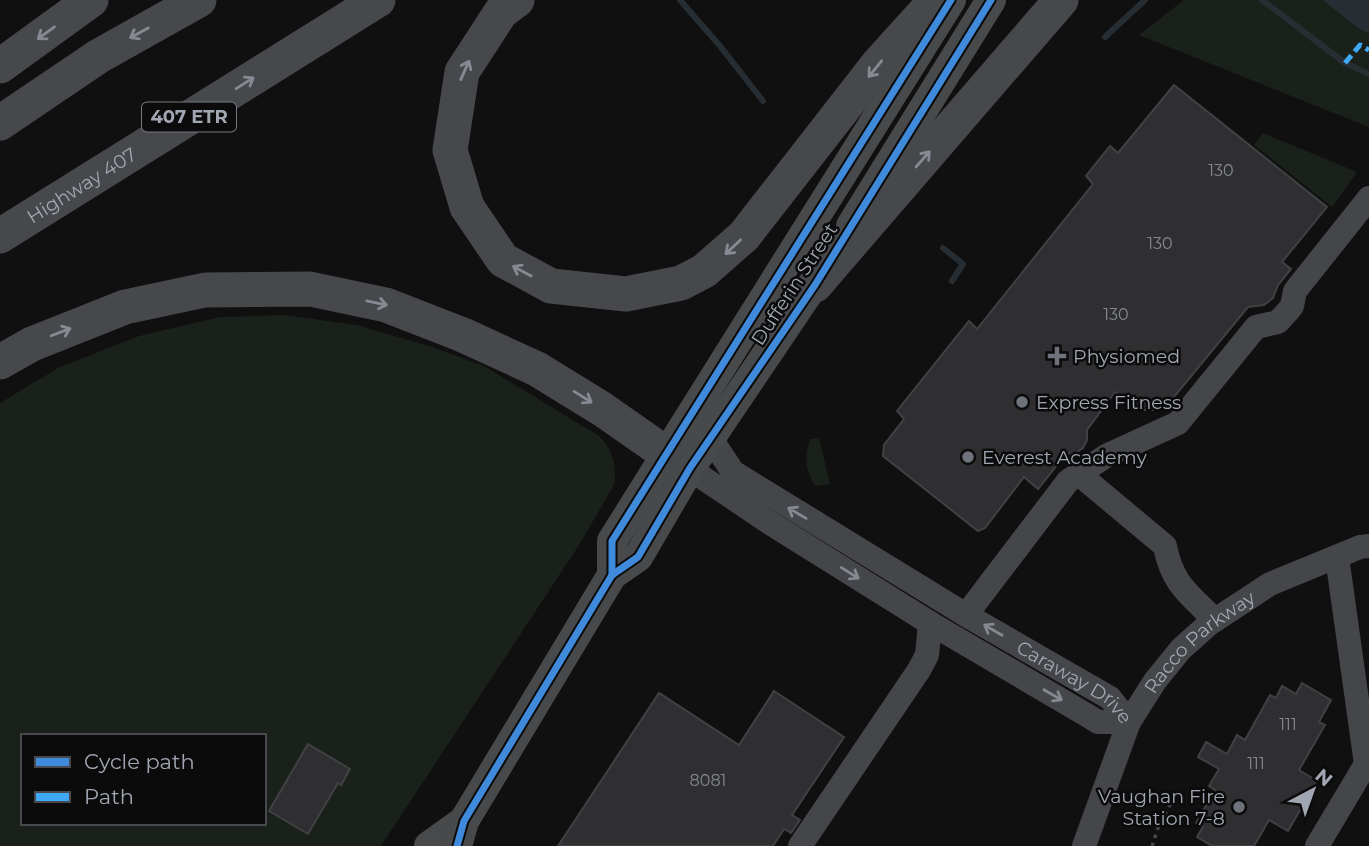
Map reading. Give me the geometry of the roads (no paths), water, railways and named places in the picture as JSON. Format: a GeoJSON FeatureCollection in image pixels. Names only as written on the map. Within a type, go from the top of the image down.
{"type":"FeatureCollection","features":[{"type":"Feature","properties":{"kind":"highway"},"geometry":{"type":"LineString","coordinates":[[0,66],[91,0]]}},
{"type":"Feature","properties":{"kind":"highway"},"geometry":{"type":"LineString","coordinates":[[0,123],[99,56],[199,0]]}},
{"type":"Feature","properties":{"kind":"highway","name":"Highway 407"},"geometry":{"type":"LineString","coordinates":[[0,236],[378,0]]}},
{"type":"Feature","properties":{"kind":"highway"},"geometry":{"type":"LineString","coordinates":[[517,0],[501,12],[462,72],[450,150],[467,207],[503,260],[551,286],[626,294],[681,283],[704,271],[744,236],[878,64],[936,0]]}},
{"type":"Feature","properties":{"kind":"highway"},"geometry":{"type":"LineString","coordinates":[[814,285],[1061,0]]}},
{"type":"Feature","properties":{"kind":"highway"},"geometry":{"type":"LineString","coordinates":[[0,362],[32,344],[125,307],[205,290],[310,289],[386,305],[463,335],[537,369],[678,461]]}},
{"type":"Feature","properties":{"kind":"main road","name":"Dufferin Street"},"geometry":{"type":"LineString","coordinates":[[429,846],[461,833],[612,575],[612,541],[678,461],[951,0]]}},
{"type":"Feature","properties":{"kind":"main road","name":"Dufferin Street"},"geometry":{"type":"LineString","coordinates":[[678,461],[711,439],[814,285],[991,0]]}},
{"type":"Feature","properties":{"kind":"street"},"geometry":{"type":"LineString","coordinates":[[966,615],[1069,481],[1106,456],[1178,423],[1256,327],[1278,322],[1292,306],[1295,291],[1369,198]]}},
{"type":"Feature","properties":{"kind":"street","name":"Caraway Drive"},"geometry":{"type":"LineString","coordinates":[[711,439],[733,472],[966,615],[1110,698],[1129,722]]}},
{"type":"Feature","properties":{"kind":"street","name":"Caraway Drive"},"geometry":{"type":"LineString","coordinates":[[678,461],[770,523],[930,623],[1098,722],[1129,722]]}},
{"type":"Feature","properties":{"kind":"street"},"geometry":{"type":"LineString","coordinates":[[1080,475],[1165,546],[1168,564],[1177,583],[1215,620]]}},
{"type":"Feature","properties":{"kind":"street","name":"Racco Parkway"},"geometry":{"type":"LineString","coordinates":[[1084,846],[1129,722],[1155,681],[1181,649],[1215,620],[1270,584],[1369,546]]}},
{"type":"Feature","properties":{"kind":"street"},"geometry":{"type":"LineString","coordinates":[[1317,846],[1366,764],[1337,557]]}},
{"type":"Feature","properties":{"kind":"street"},"geometry":{"type":"LineString","coordinates":[[800,846],[919,670],[927,655],[930,623]]}},
{"type":"Feature","properties":{"kind":"waterway"},"geometry":{"type":"LineString","coordinates":[[680,0],[763,101]]}},
{"type":"Feature","properties":{"kind":"waterway"},"geometry":{"type":"LineString","coordinates":[[1105,37],[1145,0]]}},
{"type":"Feature","properties":{"kind":"waterway"},"geometry":{"type":"LineString","coordinates":[[1262,0],[1345,63],[1369,74]]}},
{"type":"Feature","properties":{"kind":"waterway"},"geometry":{"type":"LineString","coordinates":[[943,248],[963,264],[952,281]]}},
{"type":"Feature","properties":{"kind":"place","name":"Physiomed"},"geometry":{"type":"Point","coordinates":[1057,356]}},
{"type":"Feature","properties":{"kind":"place","name":"Express Fitness"},"geometry":{"type":"Point","coordinates":[1022,402]}},
{"type":"Feature","properties":{"kind":"place","name":"Everest Academy"},"geometry":{"type":"Point","coordinates":[968,457]}},
{"type":"Feature","properties":{"kind":"place","name":"Vaughan Fire Station 7-8"},"geometry":{"type":"Point","coordinates":[1239,807]}}]}
